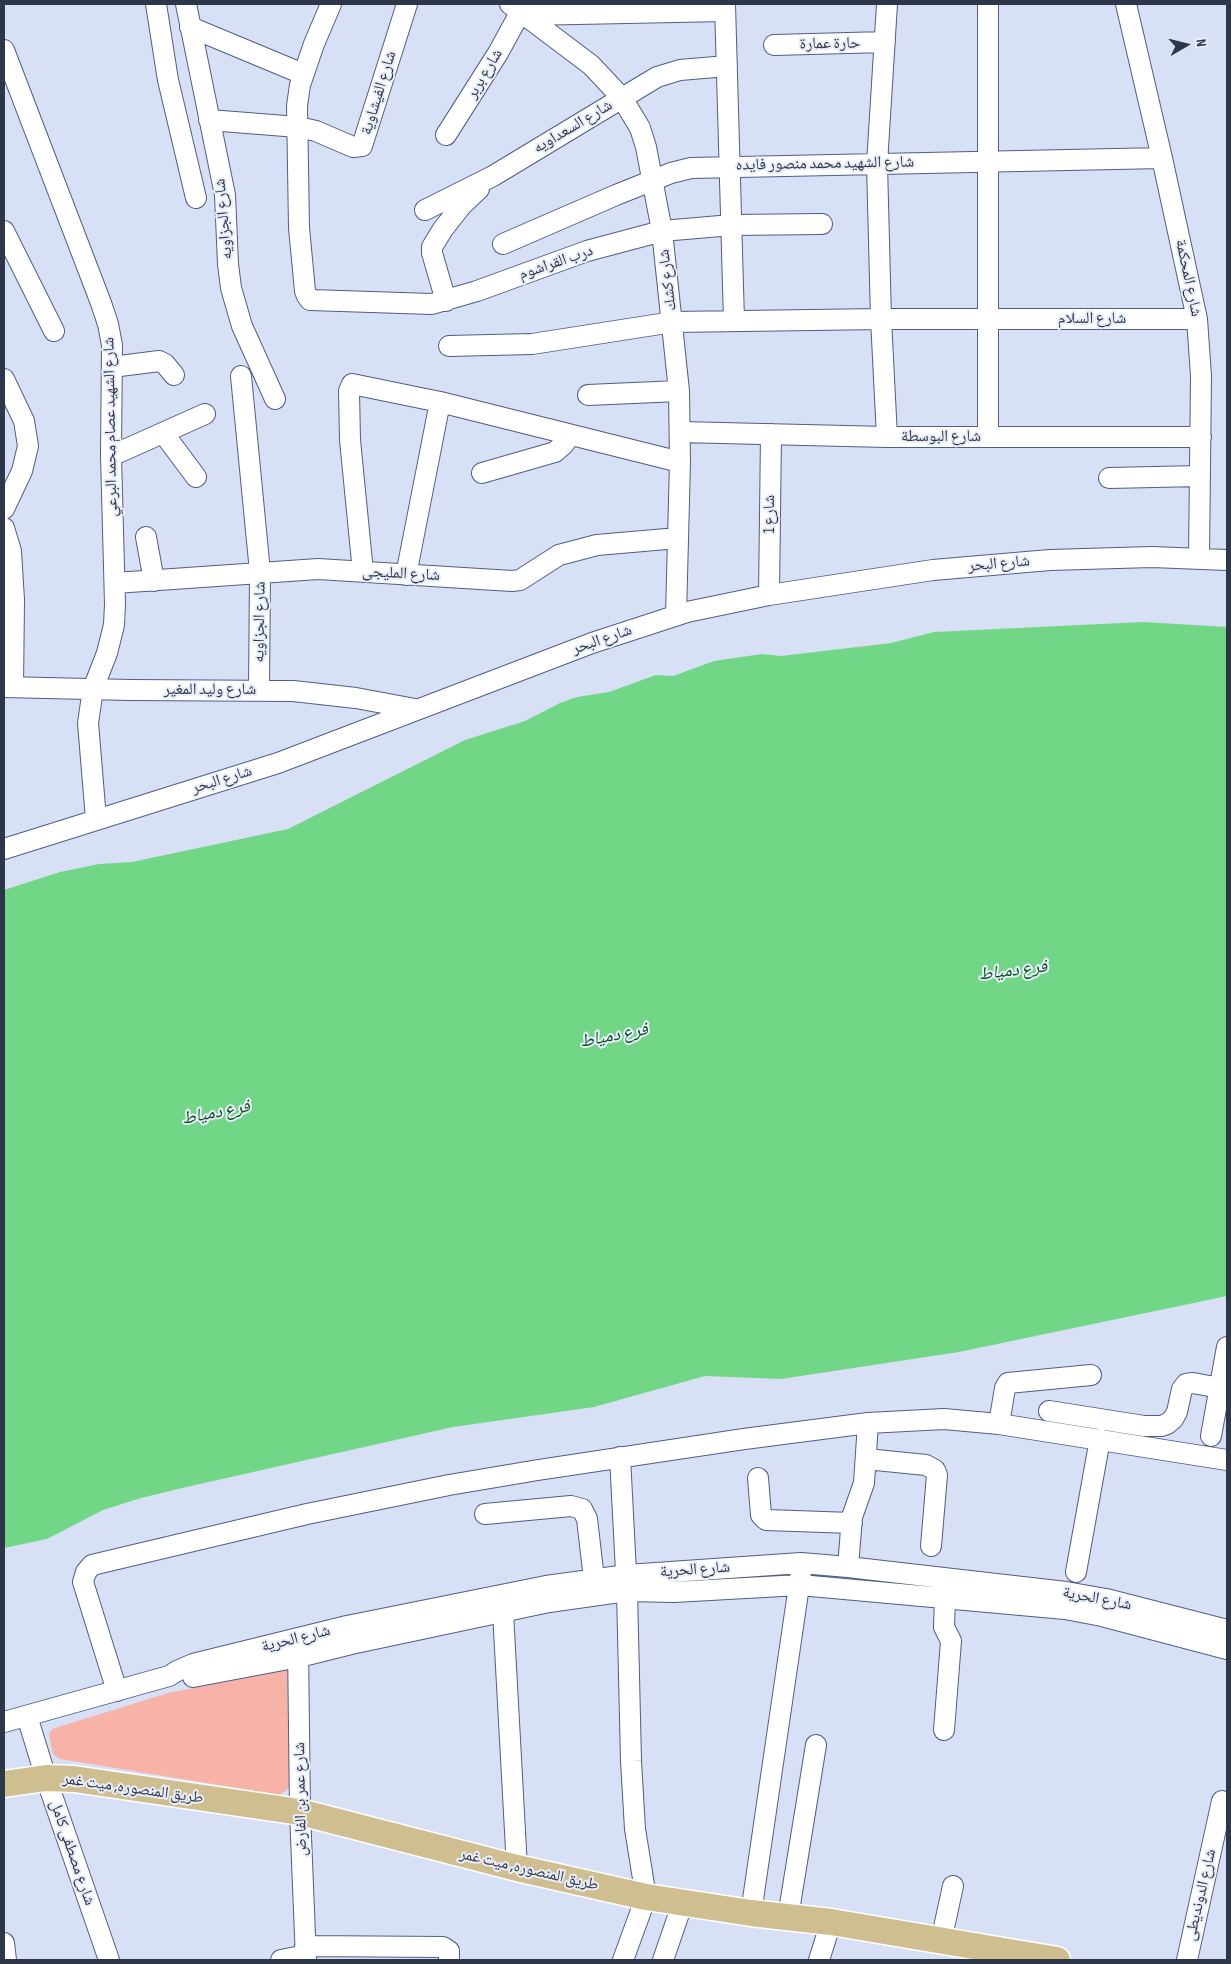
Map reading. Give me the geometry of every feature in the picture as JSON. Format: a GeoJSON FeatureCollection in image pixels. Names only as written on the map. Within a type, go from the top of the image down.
{"type":"FeatureCollection","features":[{"type":"Feature","properties":{"kind":"main road","name":"طريق المنصوره, ميت غمر"},"geometry":{"type":"LineString","coordinates":[[4,1784],[46,1778],[74,1779],[300,1812],[517,1868],[646,1897],[752,1914],[831,1922],[953,1948],[1057,1960]]}},
{"type":"Feature","properties":{"kind":"street"},"geometry":{"type":"LineString","coordinates":[[156,4],[168,80],[196,198]]}},
{"type":"Feature","properties":{"kind":"street","name":"شارع الجزاويه"},"geometry":{"type":"LineString","coordinates":[[186,4],[225,195],[231,288],[242,326],[275,399]]}},
{"type":"Feature","properties":{"kind":"street"},"geometry":{"type":"LineString","coordinates":[[298,127],[297,106],[300,85],[314,44],[331,4]]}},
{"type":"Feature","properties":{"kind":"street","name":"شارع الفيشاوية"},"geometry":{"type":"LineString","coordinates":[[209,120],[298,127],[316,131],[353,148],[359,147],[364,143],[407,4]]}},
{"type":"Feature","properties":{"kind":"street"},"geometry":{"type":"LineString","coordinates":[[887,4],[877,164],[881,319],[887,437]]}},
{"type":"Feature","properties":{"kind":"street"},"geometry":{"type":"LineString","coordinates":[[988,4],[988,437]]}},
{"type":"Feature","properties":{"kind":"street","name":"شارع المحكمة"},"geometry":{"type":"LineString","coordinates":[[1126,4],[1197,319],[1201,376],[1198,558]]}},
{"type":"Feature","properties":{"kind":"street"},"geometry":{"type":"LineString","coordinates":[[520,10],[725,8],[734,321]]}},
{"type":"Feature","properties":{"kind":"street","name":"شارع كشك"},"geometry":{"type":"LineString","coordinates":[[520,10],[590,65],[622,98],[640,128],[646,147],[662,231],[679,391],[680,462],[676,616]]}},
{"type":"Feature","properties":{"kind":"street","name":"شارع بربر"},"geometry":{"type":"LineString","coordinates":[[446,135],[498,53],[520,10]]}},
{"type":"Feature","properties":{"kind":"street"},"geometry":{"type":"LineString","coordinates":[[190,27],[303,74]]}},
{"type":"Feature","properties":{"kind":"street","name":"حارة عمارة"},"geometry":{"type":"LineString","coordinates":[[774,45],[885,42]]}},
{"type":"Feature","properties":{"kind":"street","name":"شارع الشهيد عصام محمد البرعي"},"geometry":{"type":"LineString","coordinates":[[4,50],[101,303],[112,346],[111,456],[115,583],[114,625],[107,653],[94,689],[88,723],[96,819]]}},
{"type":"Feature","properties":{"kind":"street","name":"شارع السعداويه"},"geometry":{"type":"LineString","coordinates":[[425,210],[493,176],[656,77],[680,70],[727,66]]}},
{"type":"Feature","properties":{"kind":"street","name":"درب القراشوم"},"geometry":{"type":"LineString","coordinates":[[298,127],[299,228],[304,283],[310,300],[432,304],[446,301],[587,251],[662,231],[732,225],[822,224]]}},
{"type":"Feature","properties":{"kind":"street","name":"شارع الشهيد محمد منصور فايده"},"geometry":{"type":"LineString","coordinates":[[503,244],[653,180],[691,168],[1162,158]]}},
{"type":"Feature","properties":{"kind":"street"},"geometry":{"type":"LineString","coordinates":[[446,301],[432,253],[432,247],[443,229],[462,205],[493,176]]}},
{"type":"Feature","properties":{"kind":"street"},"geometry":{"type":"LineString","coordinates":[[4,231],[54,331]]}},
{"type":"Feature","properties":{"kind":"street","name":"شارع السلام"},"geometry":{"type":"LineString","coordinates":[[449,346],[532,344],[673,322],[881,319],[1197,319]]}},
{"type":"Feature","properties":{"kind":"street"},"geometry":{"type":"LineString","coordinates":[[112,367],[159,361],[166,364],[174,375]]}},
{"type":"Feature","properties":{"kind":"street","name":"شارع الجزاويه"},"geometry":{"type":"LineString","coordinates":[[241,376],[260,572],[259,690]]}},
{"type":"Feature","properties":{"kind":"street"},"geometry":{"type":"LineString","coordinates":[[4,379],[24,421],[28,446],[22,471],[4,509]]}},
{"type":"Feature","properties":{"kind":"street"},"geometry":{"type":"LineString","coordinates":[[363,572],[350,440],[350,387],[354,384],[440,402],[680,462]]}},
{"type":"Feature","properties":{"kind":"street"},"geometry":{"type":"LineString","coordinates":[[588,396],[679,391]]}},
{"type":"Feature","properties":{"kind":"street"},"geometry":{"type":"LineString","coordinates":[[406,575],[440,402]]}},
{"type":"Feature","properties":{"kind":"street"},"geometry":{"type":"LineString","coordinates":[[111,456],[164,434],[205,414]]}},
{"type":"Feature","properties":{"kind":"street","name":"شارع البوسطة"},"geometry":{"type":"LineString","coordinates":[[680,432],[887,437],[1201,437]]}},
{"type":"Feature","properties":{"kind":"street"},"geometry":{"type":"LineString","coordinates":[[164,434],[196,477]]}},
{"type":"Feature","properties":{"kind":"street","name":"شارع 1"},"geometry":{"type":"LineString","coordinates":[[770,434],[770,594]]}},
{"type":"Feature","properties":{"kind":"street"},"geometry":{"type":"LineString","coordinates":[[482,473],[555,452],[570,435]]}},
{"type":"Feature","properties":{"kind":"street"},"geometry":{"type":"LineString","coordinates":[[1110,478],[1200,476]]}},
{"type":"Feature","properties":{"kind":"street"},"geometry":{"type":"LineString","coordinates":[[4,528],[12,551],[14,600],[8,687]]}},
{"type":"Feature","properties":{"kind":"street"},"geometry":{"type":"LineString","coordinates":[[146,538],[154,581]]}},
{"type":"Feature","properties":{"kind":"street","name":"شارع المليجى"},"geometry":{"type":"LineString","coordinates":[[115,583],[318,569],[512,581],[520,580],[560,555],[597,545],[678,538]]}},
{"type":"Feature","properties":{"kind":"street","name":"شارع البحر"},"geometry":{"type":"LineString","coordinates":[[4,849],[278,763],[592,643],[676,616],[770,594],[933,570],[1030,562],[1152,557],[1227,560]]}},
{"type":"Feature","properties":{"kind":"street","name":"شارع وليد المغير"},"geometry":{"type":"LineString","coordinates":[[8,687],[293,691],[356,698],[416,710]]}},
{"type":"Feature","properties":{"kind":"street"},"geometry":{"type":"LineString","coordinates":[[1211,1436],[1226,1356]]}},
{"type":"Feature","properties":{"kind":"street"},"geometry":{"type":"LineString","coordinates":[[999,1424],[1005,1388],[1008,1383],[1091,1375]]}},
{"type":"Feature","properties":{"kind":"street"},"geometry":{"type":"LineString","coordinates":[[1049,1411],[1144,1426],[1161,1426],[1168,1424],[1178,1412],[1182,1389],[1186,1384],[1220,1388]]}},
{"type":"Feature","properties":{"kind":"street"},"geometry":{"type":"LineString","coordinates":[[117,1691],[83,1582],[86,1572],[92,1565],[306,1514],[449,1485],[620,1457],[868,1423],[944,1419],[999,1424],[1227,1460]]}},
{"type":"Feature","properties":{"kind":"street"},"geometry":{"type":"LineString","coordinates":[[848,1568],[853,1512],[863,1488],[868,1423]]}},
{"type":"Feature","properties":{"kind":"street"},"geometry":{"type":"LineString","coordinates":[[1076,1572],[1100,1439]]}},
{"type":"Feature","properties":{"kind":"street"},"geometry":{"type":"LineString","coordinates":[[620,1457],[627,1583],[630,1760],[635,1829],[646,1897],[623,1960]]}},
{"type":"Feature","properties":{"kind":"street"},"geometry":{"type":"LineString","coordinates":[[866,1459],[926,1464],[935,1470],[937,1474],[931,1546]]}},
{"type":"Feature","properties":{"kind":"street"},"geometry":{"type":"LineString","coordinates":[[758,1478],[762,1516],[766,1520],[852,1523]]}},
{"type":"Feature","properties":{"kind":"street"},"geometry":{"type":"LineString","coordinates":[[485,1514],[571,1506],[582,1509],[588,1519],[594,1579]]}},
{"type":"Feature","properties":{"kind":"street"},"geometry":{"type":"LineString","coordinates":[[752,1914],[800,1585],[801,1563]]}},
{"type":"Feature","properties":{"kind":"street","name":"شارع الحرية"},"geometry":{"type":"LineString","coordinates":[[4,1722],[169,1676],[178,1678],[196,1677],[298,1647],[357,1624],[627,1583],[673,1572],[801,1563],[939,1578],[1065,1601],[1102,1616],[1227,1649]]}},
{"type":"Feature","properties":{"kind":"street"},"geometry":{"type":"LineString","coordinates":[[673,1572],[674,1592]]}},
{"type":"Feature","properties":{"kind":"street"},"geometry":{"type":"LineString","coordinates":[[939,1578],[944,1627],[950,1638],[951,1645],[944,1730]]}},
{"type":"Feature","properties":{"kind":"street","name":"شارع الحرية"},"geometry":{"type":"LineString","coordinates":[[298,1647],[503,1612],[548,1594],[594,1579],[674,1592],[800,1585],[942,1598],[1065,1601],[1106,1599],[1227,1630]]}},
{"type":"Feature","properties":{"kind":"street"},"geometry":{"type":"LineString","coordinates":[[503,1612],[517,1868]]}},
{"type":"Feature","properties":{"kind":"street","name":"شارع عمر بن الفارض"},"geometry":{"type":"LineString","coordinates":[[298,1647],[300,1812],[306,1954]]}},
{"type":"Feature","properties":{"kind":"street","name":"شارع مصطفى كامل"},"geometry":{"type":"LineString","coordinates":[[27,1716],[46,1778],[110,1960]]}},
{"type":"Feature","properties":{"kind":"street"},"geometry":{"type":"LineString","coordinates":[[788,1917],[816,1745]]}},
{"type":"Feature","properties":{"kind":"street","name":"شارع الدونديطى"},"geometry":{"type":"LineString","coordinates":[[1186,1960],[1222,1802]]}},
{"type":"Feature","properties":{"kind":"street"},"geometry":{"type":"LineString","coordinates":[[953,1886],[953,1948]]}},
{"type":"Feature","properties":{"kind":"street"},"geometry":{"type":"LineString","coordinates":[[663,1960],[683,1902]]}},
{"type":"Feature","properties":{"kind":"street"},"geometry":{"type":"LineString","coordinates":[[819,1960],[831,1922]]}},
{"type":"Feature","properties":{"kind":"street"},"geometry":{"type":"LineString","coordinates":[[4,1944],[6,1960]]}},
{"type":"Feature","properties":{"kind":"street"},"geometry":{"type":"LineString","coordinates":[[281,1960],[306,1954],[443,1947],[449,1951],[450,1960]]}},
{"type":"Feature","properties":{"kind":"shaded area"},"geometry":{"type":"Polygon","coordinates":[[[292,1669],[290,1787],[280,1795],[60,1759],[53,1754],[49,1734],[52,1729],[168,1693],[292,1669]]]}},
{"type":"Feature","properties":{"kind":"water","name":"فرع دمياط"},"geometry":{"type":"Polygon","coordinates":[[[1143,622],[1227,627],[1227,1296],[959,1352],[781,1379],[705,1376],[594,1407],[453,1427],[141,1498],[103,1510],[47,1539],[4,1548],[4,890],[60,872],[99,864],[132,862],[288,829],[465,740],[525,721],[560,703],[577,697],[609,692],[656,675],[673,676],[714,661],[762,654],[781,656],[891,643],[934,632],[1143,622]]]}}]}
